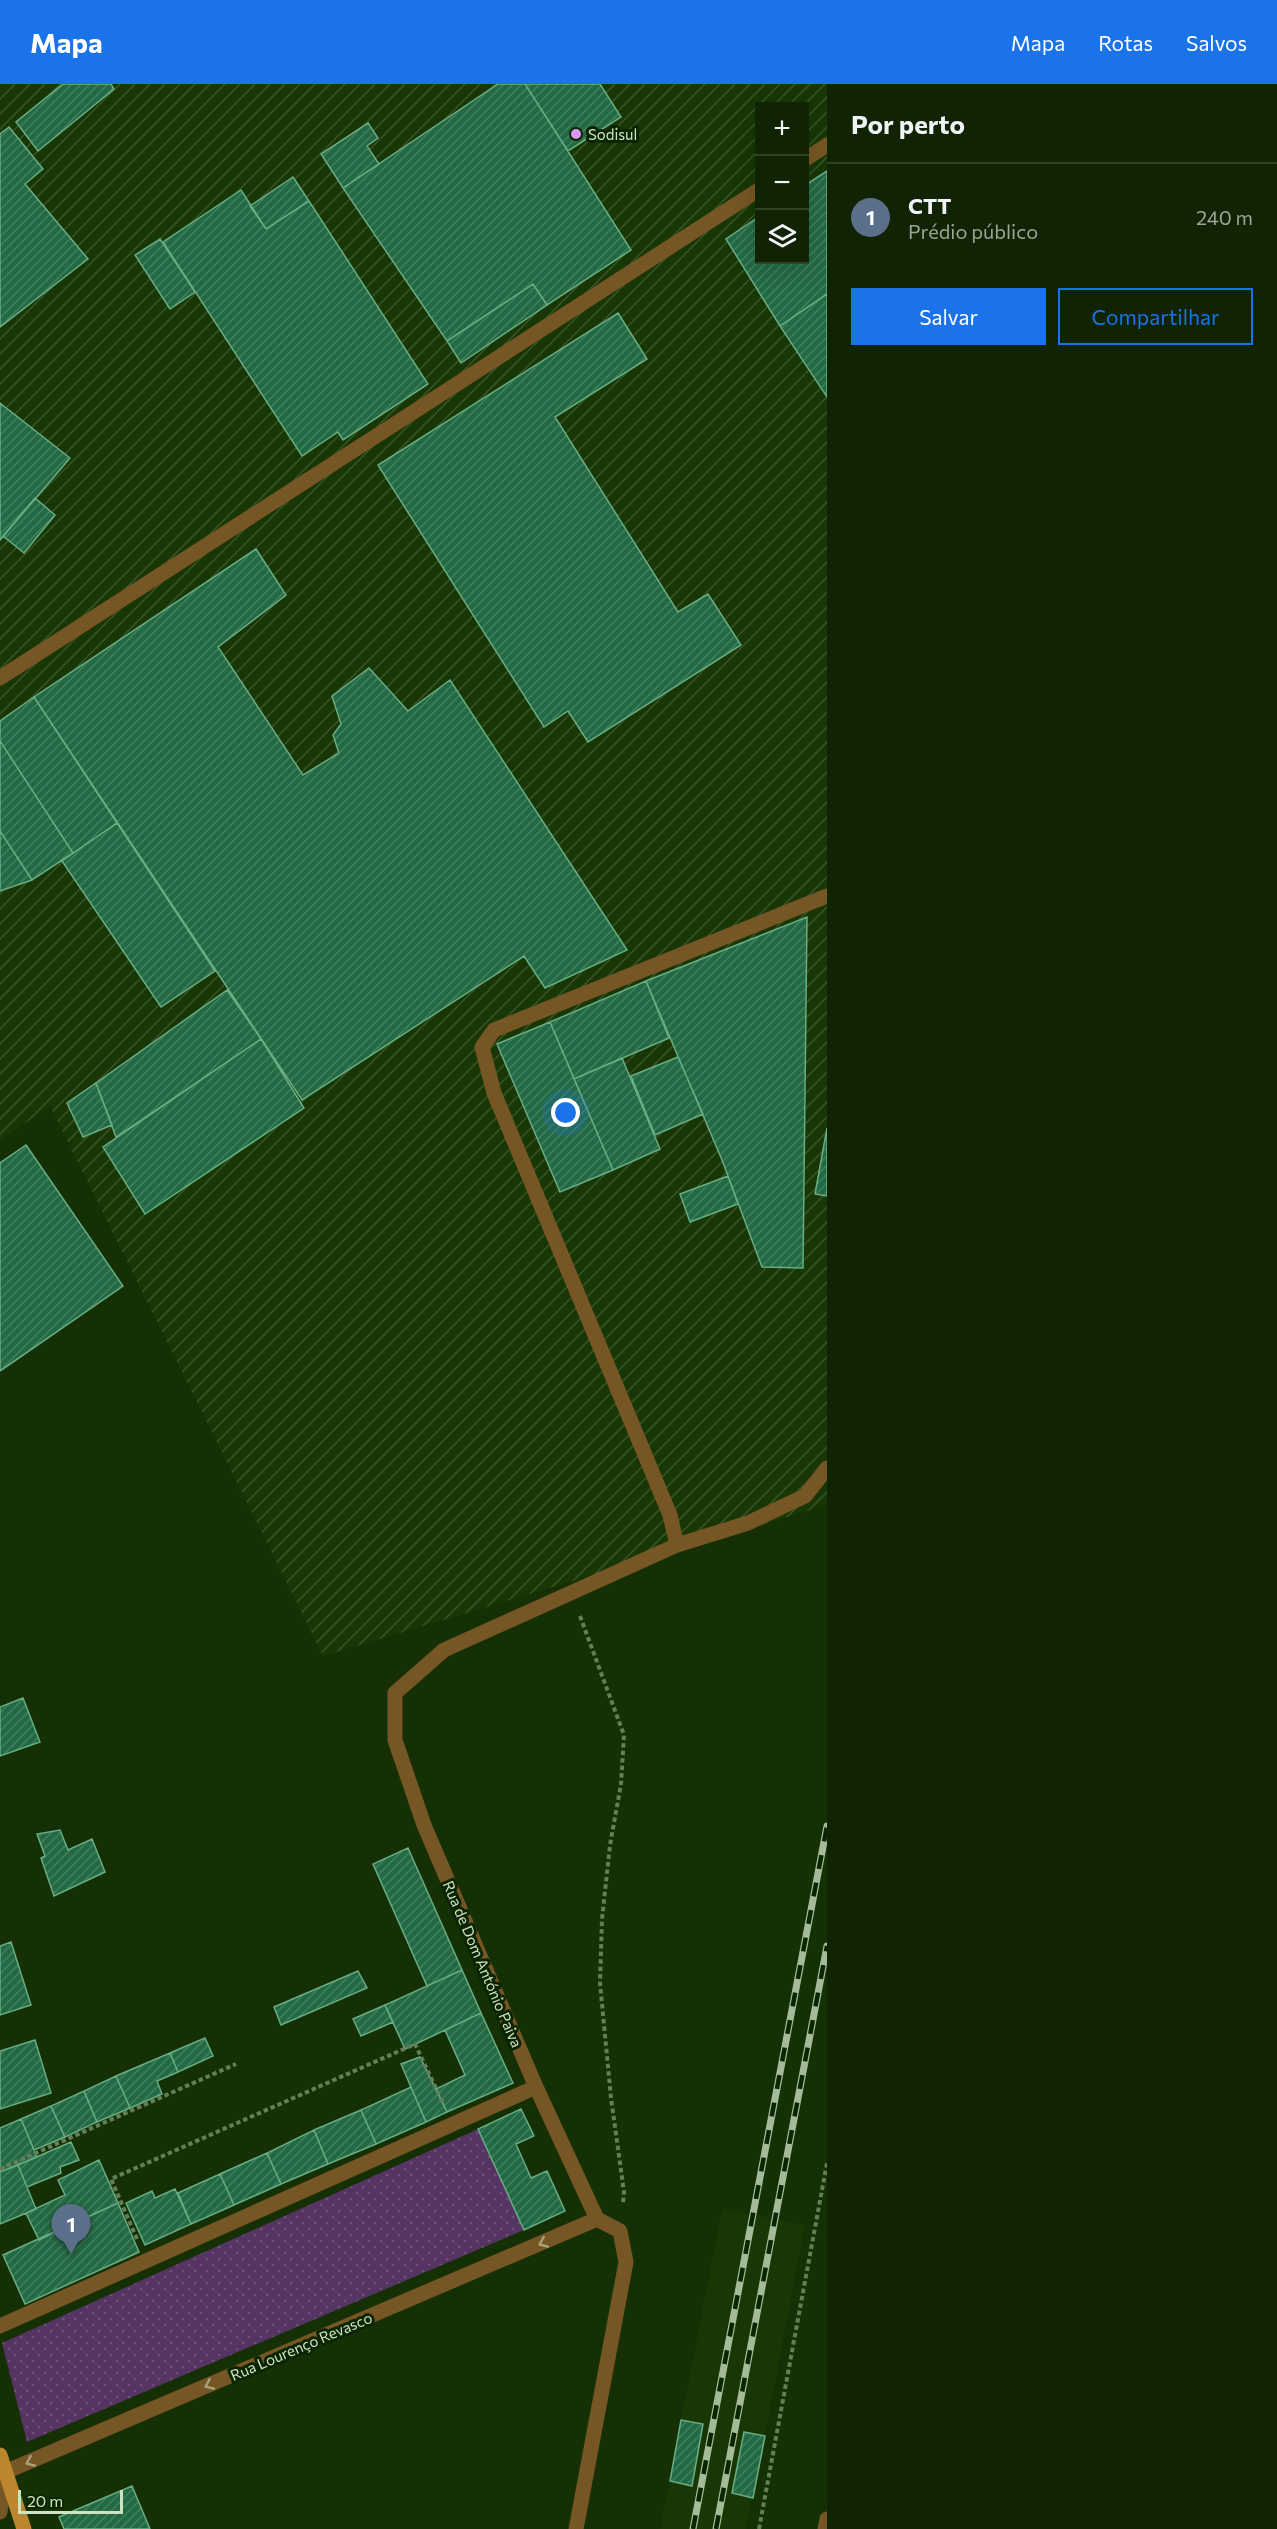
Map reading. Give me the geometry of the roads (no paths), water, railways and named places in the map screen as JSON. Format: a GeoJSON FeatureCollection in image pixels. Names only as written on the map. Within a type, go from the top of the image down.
{"type":"FeatureCollection","features":[{"type":"Feature","properties":{"kind":"main road"},"geometry":{"type":"LineString","coordinates":[[0,2455],[24,2529]]}},
{"type":"Feature","properties":{"kind":"street"},"geometry":{"type":"LineString","coordinates":[[809,157],[827,146]]}},
{"type":"Feature","properties":{"kind":"street"},"geometry":{"type":"LineString","coordinates":[[0,678],[755,192]]}},
{"type":"Feature","properties":{"kind":"street"},"geometry":{"type":"LineString","coordinates":[[677,1545],[670,1515],[494,1093],[482,1047],[494,1030],[827,896]]}},
{"type":"Feature","properties":{"kind":"street","name":"Rua de Dom António Paiva"},"geometry":{"type":"LineString","coordinates":[[597,2219],[536,2087],[424,1825],[394,1740],[395,1693],[444,1650],[677,1545],[748,1523],[805,1496],[827,1468]]}},
{"type":"Feature","properties":{"kind":"street"},"geometry":{"type":"LineString","coordinates":[[0,2326],[536,2087]]}},
{"type":"Feature","properties":{"kind":"street"},"geometry":{"type":"LineString","coordinates":[[576,2529],[626,2262],[620,2231],[597,2219]]}},
{"type":"Feature","properties":{"kind":"street","name":"Rua Lourenço Revasco"},"geometry":{"type":"LineString","coordinates":[[5,2472],[597,2219]]}},
{"type":"Feature","properties":{"kind":"street"},"geometry":{"type":"LineString","coordinates":[[0,2512],[5,2472]]}},
{"type":"Feature","properties":{"kind":"street"},"geometry":{"type":"LineString","coordinates":[[825,2529],[827,2519]]}},
{"type":"Feature","properties":{"kind":"railway"},"geometry":{"type":"LineString","coordinates":[[693,2529],[827,1826]]}},
{"type":"Feature","properties":{"kind":"railway"},"geometry":{"type":"LineString","coordinates":[[716,2529],[827,1946]]}},
{"type":"Feature","properties":{"kind":"place","name":"Sodisul"},"geometry":{"type":"Point","coordinates":[576,134]}},
{"type":"Feature","properties":{"kind":"place","name":"CTT"},"geometry":{"type":"Point","coordinates":[71,2254]}}]}
